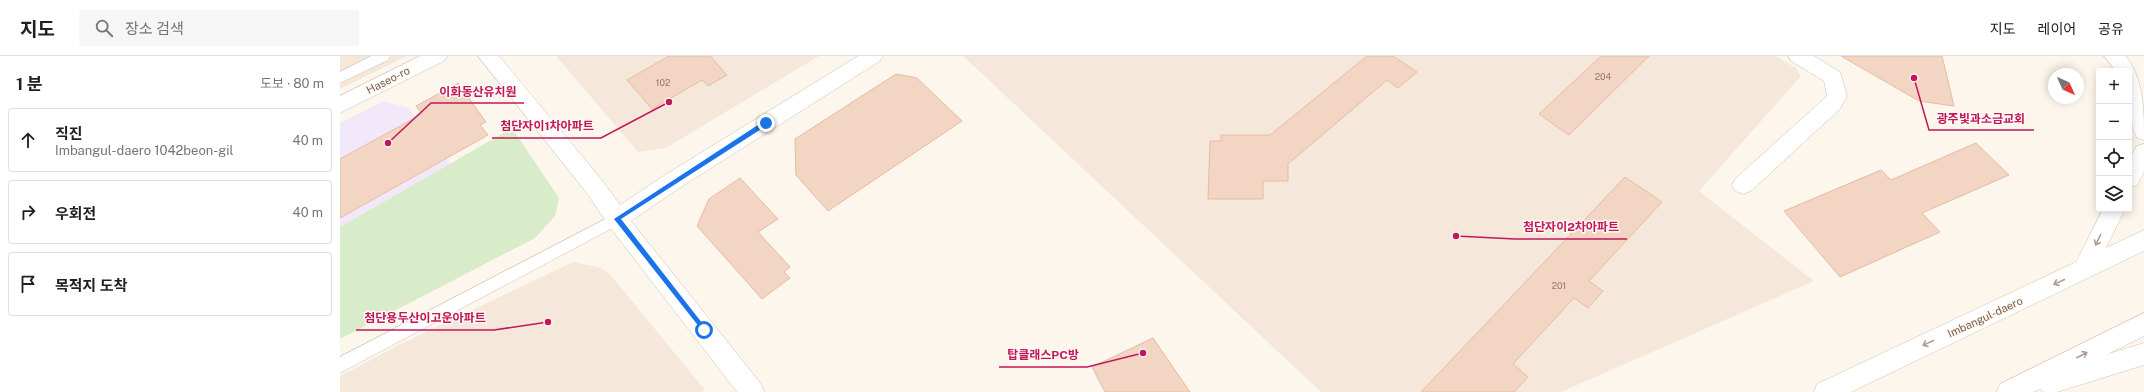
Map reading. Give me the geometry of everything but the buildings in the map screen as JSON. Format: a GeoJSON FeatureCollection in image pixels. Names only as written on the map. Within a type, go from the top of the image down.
{"type":"FeatureCollection","features":[{"type":"Feature","properties":{"kind":"street","name":"Haseo-ro"},"geometry":{"type":"LineString","coordinates":[[340,104],[436,56]]}},
{"type":"Feature","properties":{"kind":"street"},"geometry":{"type":"LineString","coordinates":[[488,56],[597,190],[617,219],[752,392]]}},
{"type":"Feature","properties":{"kind":"street"},"geometry":{"type":"LineString","coordinates":[[617,219],[679,177],[873,56]]}},
{"type":"Feature","properties":{"kind":"street"},"geometry":{"type":"LineString","coordinates":[[1743,185],[1833,103],[1837,96],[1833,77],[1798,56]]}},
{"type":"Feature","properties":{"kind":"street"},"geometry":{"type":"LineString","coordinates":[[2114,56],[2124,68]]}},
{"type":"Feature","properties":{"kind":"street"},"geometry":{"type":"LineString","coordinates":[[2132,84],[2141,110],[2144,132]]}},
{"type":"Feature","properties":{"kind":"street"},"geometry":{"type":"LineString","coordinates":[[2131,176],[2144,152]]}},
{"type":"Feature","properties":{"kind":"street"},"geometry":{"type":"LineString","coordinates":[[2083,270],[2112,212]]}},
{"type":"Feature","properties":{"kind":"street","name":"Imbangul-daero"},"geometry":{"type":"LineString","coordinates":[[1826,392],[2144,240]]}},
{"type":"Feature","properties":{"kind":"street"},"geometry":{"type":"LineString","coordinates":[[2009,392],[2144,324]]}},
{"type":"Feature","properties":{"kind":"street"},"geometry":{"type":"LineString","coordinates":[[2022,392],[2144,354]]}},
{"type":"Feature","properties":{"kind":"lane"},"geometry":{"type":"LineString","coordinates":[[340,78],[383,56]]}},
{"type":"Feature","properties":{"kind":"lane"},"geometry":{"type":"LineString","coordinates":[[340,365],[617,219]]}},
{"type":"Feature","properties":{"kind":"shaded area"},"geometry":{"type":"Polygon","coordinates":[[[340,56],[407,56],[340,89],[340,56]]]}},
{"type":"Feature","properties":{"kind":"shaded area"},"geometry":{"type":"Polygon","coordinates":[[[556,56],[819,56],[666,148],[638,152],[556,56]]]}},
{"type":"Feature","properties":{"kind":"shaded area"},"geometry":{"type":"Polygon","coordinates":[[[963,56],[1776,56],[1796,68],[1801,76],[1699,191],[1814,281],[1561,392],[1321,392],[963,56]]]}},
{"type":"Feature","properties":{"kind":"shaded area"},"geometry":{"type":"Polygon","coordinates":[[[384,101],[409,108],[450,164],[340,227],[340,123],[384,101]]]}},
{"type":"Feature","properties":{"kind":"shaded area"},"geometry":{"type":"Polygon","coordinates":[[[573,262],[598,267],[609,273],[705,390],[700,392],[340,392],[340,376],[401,344],[573,262]]]}},
{"type":"Feature","properties":{"kind":"green space"},"geometry":{"type":"Polygon","coordinates":[[[512,128],[559,198],[555,216],[535,238],[340,339],[340,227],[512,128]]]}},
{"type":"Feature","properties":{"kind":"place","name":"광주빛과소금교회"},"geometry":{"type":"Point","coordinates":[1914,78]}},
{"type":"Feature","properties":{"kind":"place","name":"첨단자이1차아파트"},"geometry":{"type":"Point","coordinates":[669,102]}},
{"type":"Feature","properties":{"kind":"place","name":"이화동산유치원"},"geometry":{"type":"Point","coordinates":[388,143]}},
{"type":"Feature","properties":{"kind":"place","name":"첨단자이2차아파트"},"geometry":{"type":"Point","coordinates":[1456,236]}},
{"type":"Feature","properties":{"kind":"place","name":"첨단용두산이고운아파트"},"geometry":{"type":"Point","coordinates":[548,322]}},
{"type":"Feature","properties":{"kind":"place","name":"탑클래스PC방"},"geometry":{"type":"Point","coordinates":[1143,353]}},
{"type":"Feature","properties":{"kind":"route"},"geometry":{"type":"LineString","coordinates":[[704,330],[617,219],[673,181],[766,123]]}}]}
